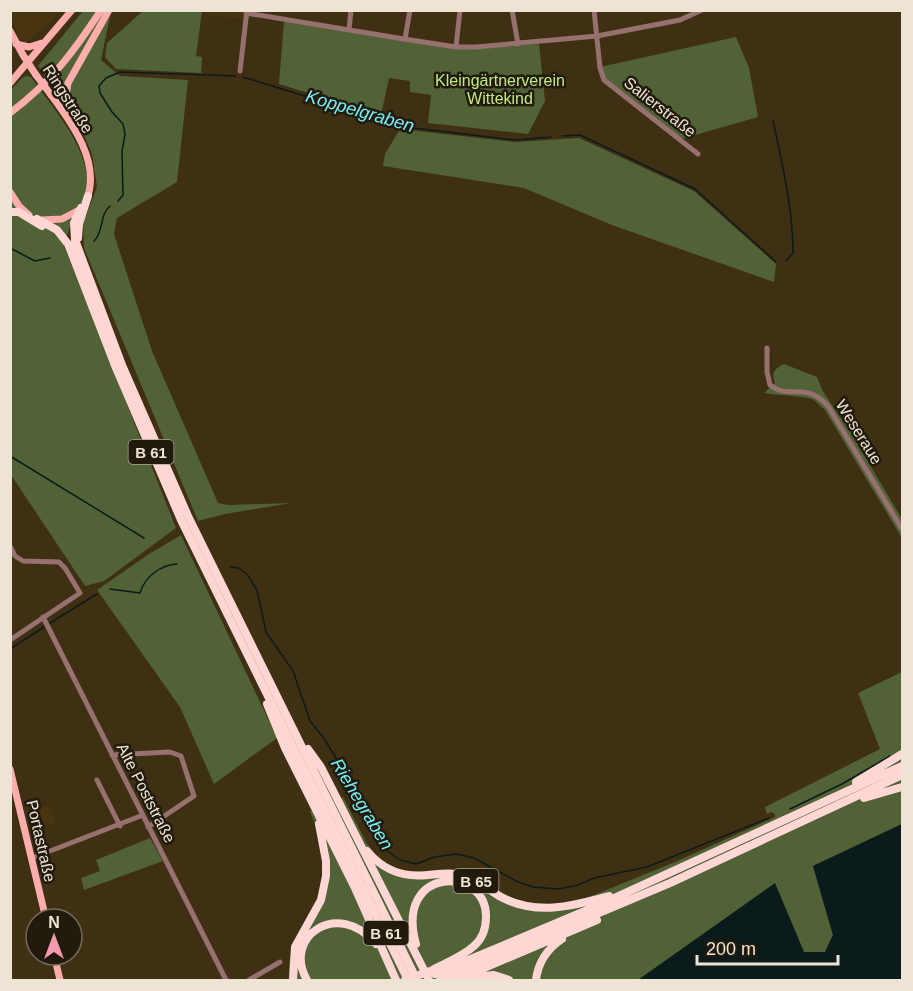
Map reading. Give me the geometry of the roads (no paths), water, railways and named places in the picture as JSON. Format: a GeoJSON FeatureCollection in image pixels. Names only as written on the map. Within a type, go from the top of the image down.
{"type":"FeatureCollection","features":[{"type":"Feature","properties":{"kind":"highway"},"geometry":{"type":"LineString","coordinates":[[79,250],[79,228],[88,196]]}},
{"type":"Feature","properties":{"kind":"highway","name":"B 61"},"geometry":{"type":"LineString","coordinates":[[81,208],[73,228],[79,250],[122,365],[174,486],[418,981]]}},
{"type":"Feature","properties":{"kind":"highway"},"geometry":{"type":"LineString","coordinates":[[10,210],[19,212],[63,237]]}},
{"type":"Feature","properties":{"kind":"highway"},"geometry":{"type":"LineString","coordinates":[[37,219],[53,227],[63,237]]}},
{"type":"Feature","properties":{"kind":"highway","name":"B 61"},"geometry":{"type":"LineString","coordinates":[[63,237],[146,440],[190,539],[407,981]]}},
{"type":"Feature","properties":{"kind":"highway"},"geometry":{"type":"LineString","coordinates":[[257,675],[272,719],[355,888],[396,981]]}},
{"type":"Feature","properties":{"kind":"highway","name":"B 65"},"geometry":{"type":"LineString","coordinates":[[290,724],[321,767],[353,832],[374,860],[395,873],[412,876],[451,873],[465,876],[500,897],[525,906],[540,908],[569,907],[609,896],[677,866],[696,861],[769,831],[833,797],[903,766]]}},
{"type":"Feature","properties":{"kind":"highway"},"geometry":{"type":"LineString","coordinates":[[833,797],[903,754]]}},
{"type":"Feature","properties":{"kind":"highway","name":"B 65"},"geometry":{"type":"LineString","coordinates":[[789,822],[837,806],[903,775]]}},
{"type":"Feature","properties":{"kind":"highway"},"geometry":{"type":"LineString","coordinates":[[837,806],[903,786]]}},
{"type":"Feature","properties":{"kind":"highway"},"geometry":{"type":"LineString","coordinates":[[293,981],[296,947],[321,900],[326,876],[324,846],[313,804]]}},
{"type":"Feature","properties":{"kind":"highway","name":"B 65"},"geometry":{"type":"LineString","coordinates":[[458,980],[644,899],[769,831]]}},
{"type":"Feature","properties":{"kind":"highway"},"geometry":{"type":"LineString","coordinates":[[353,832],[421,962],[434,976]]}},
{"type":"Feature","properties":{"kind":"highway"},"geometry":{"type":"LineString","coordinates":[[407,981],[434,976],[696,861]]}},
{"type":"Feature","properties":{"kind":"highway"},"geometry":{"type":"LineString","coordinates":[[421,962],[411,926],[414,905],[427,888],[438,883],[454,881],[469,887],[477,893],[486,908],[486,927],[475,946],[434,976]]}},
{"type":"Feature","properties":{"kind":"highway"},"geometry":{"type":"LineString","coordinates":[[418,981],[670,883]]}},
{"type":"Feature","properties":{"kind":"highway"},"geometry":{"type":"LineString","coordinates":[[434,976],[609,896]]}},
{"type":"Feature","properties":{"kind":"highway"},"geometry":{"type":"LineString","coordinates":[[307,981],[301,967],[305,944],[318,928],[329,923],[350,924],[360,928],[383,951]]}},
{"type":"Feature","properties":{"kind":"highway"},"geometry":{"type":"LineString","coordinates":[[537,981],[539,966],[548,951],[572,931]]}},
{"type":"Feature","properties":{"kind":"highway"},"geometry":{"type":"LineString","coordinates":[[458,980],[489,975],[499,976],[509,981]]}},
{"type":"Feature","properties":{"kind":"main road"},"geometry":{"type":"LineString","coordinates":[[10,113],[34,95],[70,57],[101,10]]}},
{"type":"Feature","properties":{"kind":"main road"},"geometry":{"type":"LineString","coordinates":[[72,126],[66,95],[68,83],[109,10]]}},
{"type":"Feature","properties":{"kind":"main road"},"geometry":{"type":"LineString","coordinates":[[10,83],[70,11]]}},
{"type":"Feature","properties":{"kind":"main road","name":"Ringstraße"},"geometry":{"type":"LineString","coordinates":[[10,31],[27,63],[72,126],[85,152],[90,179],[88,196],[81,208]]}},
{"type":"Feature","properties":{"kind":"main road"},"geometry":{"type":"LineString","coordinates":[[16,44],[28,47],[44,42]]}},
{"type":"Feature","properties":{"kind":"main road"},"geometry":{"type":"LineString","coordinates":[[10,192],[19,206],[37,219],[48,221],[63,219],[81,208]]}},
{"type":"Feature","properties":{"kind":"main road"},"geometry":{"type":"LineString","coordinates":[[10,210],[19,206]]}},
{"type":"Feature","properties":{"kind":"main road","name":"Portastraße"},"geometry":{"type":"LineString","coordinates":[[10,769],[43,907]]}},
{"type":"Feature","properties":{"kind":"street"},"geometry":{"type":"LineString","coordinates":[[287,19],[288,10]]}},
{"type":"Feature","properties":{"kind":"street"},"geometry":{"type":"LineString","coordinates":[[349,30],[351,10]]}},
{"type":"Feature","properties":{"kind":"street"},"geometry":{"type":"LineString","coordinates":[[405,39],[410,10]]}},
{"type":"Feature","properties":{"kind":"street"},"geometry":{"type":"LineString","coordinates":[[456,47],[460,10]]}},
{"type":"Feature","properties":{"kind":"street"},"geometry":{"type":"LineString","coordinates":[[512,10],[518,44]]}},
{"type":"Feature","properties":{"kind":"street","name":"Salierstraße"},"geometry":{"type":"LineString","coordinates":[[594,10],[600,68],[604,80],[698,154]]}},
{"type":"Feature","properties":{"kind":"street"},"geometry":{"type":"LineString","coordinates":[[240,71],[246,11],[456,47],[476,47],[597,36],[680,20],[702,10]]}},
{"type":"Feature","properties":{"kind":"street","name":"Weseraue"},"geometry":{"type":"LineString","coordinates":[[767,348],[770,385],[781,391],[805,392],[819,397],[828,406],[903,529]]}},
{"type":"Feature","properties":{"kind":"street"},"geometry":{"type":"LineString","coordinates":[[10,546],[15,556],[22,561],[59,562],[80,593],[10,640]]}},
{"type":"Feature","properties":{"kind":"street","name":"Alte Poststraße"},"geometry":{"type":"LineString","coordinates":[[43,617],[226,981]]}},
{"type":"Feature","properties":{"kind":"street"},"geometry":{"type":"LineString","coordinates":[[112,755],[170,752],[177,753],[182,758],[194,796],[148,827]]}},
{"type":"Feature","properties":{"kind":"street"},"geometry":{"type":"LineString","coordinates":[[97,780],[120,826]]}},
{"type":"Feature","properties":{"kind":"street"},"geometry":{"type":"LineString","coordinates":[[32,858],[120,826],[143,815]]}},
{"type":"Feature","properties":{"kind":"street"},"geometry":{"type":"LineString","coordinates":[[249,981],[280,962]]}},
{"type":"Feature","properties":{"kind":"waterway","name":"Koppelgraben"},"geometry":{"type":"LineString","coordinates":[[118,201],[123,195],[122,151],[125,134],[123,124],[100,93],[99,86],[106,78],[120,72],[236,76]]}},
{"type":"Feature","properties":{"kind":"waterway","name":"Koppelgraben"},"geometry":{"type":"LineString","coordinates":[[243,77],[406,127],[515,140],[551,137]]}},
{"type":"Feature","properties":{"kind":"waterway","name":"Koppelgraben"},"geometry":{"type":"LineString","coordinates":[[773,120],[791,219],[793,253],[786,261]]}},
{"type":"Feature","properties":{"kind":"waterway","name":"Koppelgraben"},"geometry":{"type":"LineString","coordinates":[[562,136],[580,135],[695,189],[776,262]]}},
{"type":"Feature","properties":{"kind":"waterway","name":"Koppelgraben"},"geometry":{"type":"LineString","coordinates":[[94,241],[99,233],[104,214],[110,206]]}},
{"type":"Feature","properties":{"kind":"waterway","name":"Koppelgraben"},"geometry":{"type":"LineString","coordinates":[[10,248],[35,261],[50,258]]}},
{"type":"Feature","properties":{"kind":"waterway","name":"Koppelgraben"},"geometry":{"type":"LineString","coordinates":[[10,456],[144,538]]}},
{"type":"Feature","properties":{"kind":"waterway","name":"Riehegraben"},"geometry":{"type":"LineString","coordinates":[[110,589],[140,593],[154,572],[177,564]]}},
{"type":"Feature","properties":{"kind":"waterway","name":"Riehegraben"},"geometry":{"type":"LineString","coordinates":[[230,567],[238,568],[247,574],[257,590],[266,632],[293,671],[310,721],[323,737],[356,790],[386,850],[400,860],[416,864],[434,857],[456,854],[474,858],[516,881],[533,887],[559,889],[578,885],[594,878],[647,867],[769,818]]}},
{"type":"Feature","properties":{"kind":"waterway","name":"Riehegraben"},"geometry":{"type":"LineString","coordinates":[[50,623],[97,594]]}},
{"type":"Feature","properties":{"kind":"waterway","name":"Riehegraben"},"geometry":{"type":"LineString","coordinates":[[10,649],[44,627]]}},
{"type":"Feature","properties":{"kind":"waterway","name":"Riehegraben"},"geometry":{"type":"LineString","coordinates":[[790,809],[842,784],[890,756]]}},
{"type":"Feature","properties":{"kind":"park label","name":"Kleingärtnerverein Wittekind"},"geometry":{"type":"Point","coordinates":[500,89]}}]}
